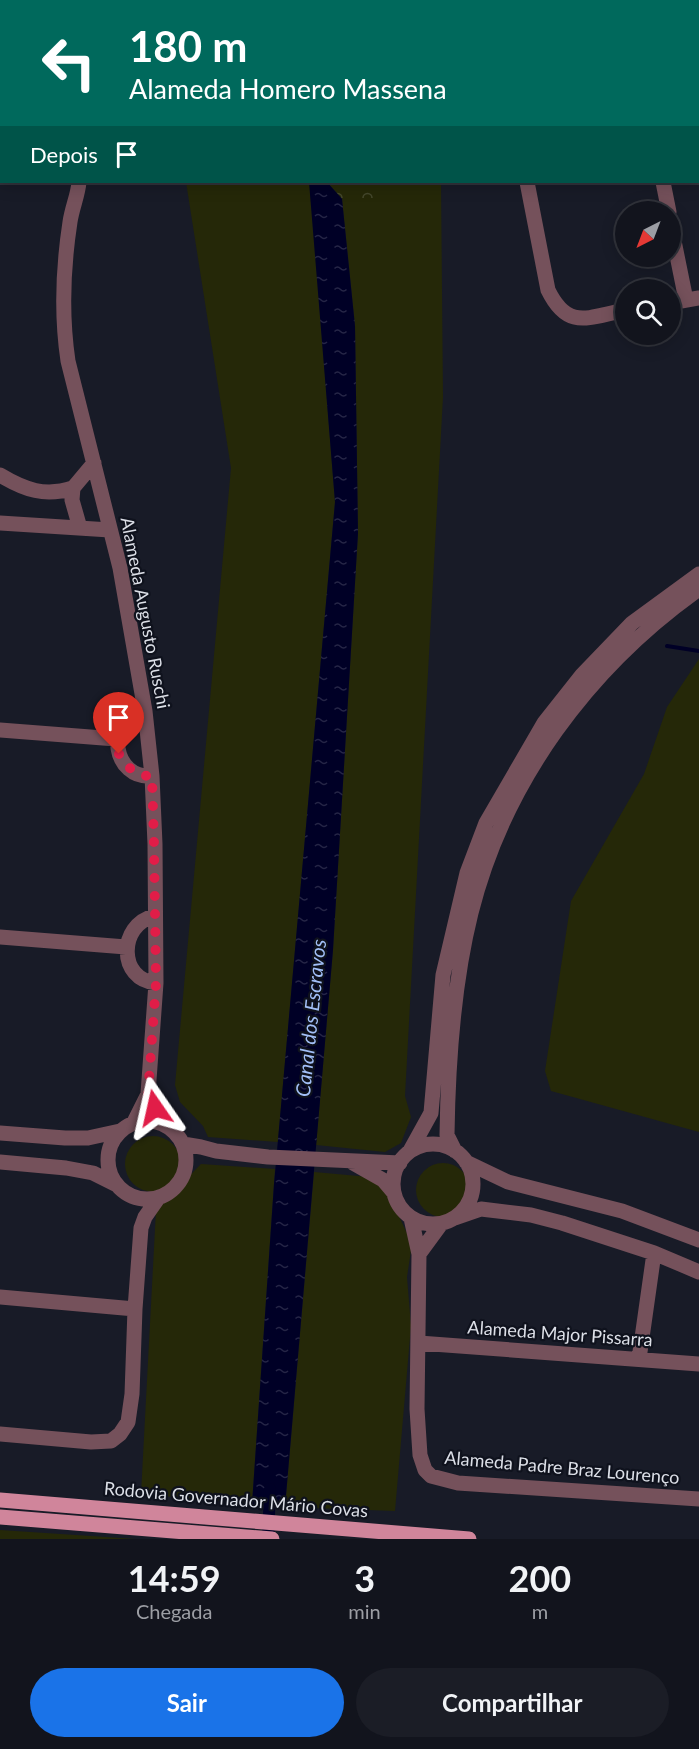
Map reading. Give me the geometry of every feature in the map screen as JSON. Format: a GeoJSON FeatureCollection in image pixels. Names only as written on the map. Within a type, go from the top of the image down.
{"type":"FeatureCollection","features":[{"type":"Feature","properties":{"kind":"main road","name":"Rodovia Governador Mário Covas"},"geometry":{"type":"LineString","coordinates":[[0,1500],[233,1528],[273,1539]]}},
{"type":"Feature","properties":{"kind":"main road","name":"Rodovia Governador Mário Covas"},"geometry":{"type":"LineString","coordinates":[[0,1517],[233,1528],[319,1526],[469,1539]]}},
{"type":"Feature","properties":{"kind":"street","name":"Alameda Augusto Ruschi"},"geometry":{"type":"LineString","coordinates":[[79,183],[70,218],[66,252],[63,289],[64,337],[120,568],[145,711],[152,776],[156,983],[148,1094],[134,1122]]}},
{"type":"Feature","properties":{"kind":"street"},"geometry":{"type":"LineString","coordinates":[[527,183],[548,290],[555,304],[568,316],[576,318],[615,312]]}},
{"type":"Feature","properties":{"kind":"street"},"geometry":{"type":"LineString","coordinates":[[663,183],[667,201]]}},
{"type":"Feature","properties":{"kind":"street"},"geometry":{"type":"LineString","coordinates":[[679,267],[685,300]]}},
{"type":"Feature","properties":{"kind":"street"},"geometry":{"type":"LineString","coordinates":[[80,528],[72,500],[73,488],[94,463]]}},
{"type":"Feature","properties":{"kind":"street"},"geometry":{"type":"LineString","coordinates":[[0,475],[41,493],[73,488]]}},
{"type":"Feature","properties":{"kind":"street"},"geometry":{"type":"LineString","coordinates":[[0,523],[110,530]]}},
{"type":"Feature","properties":{"kind":"street"},"geometry":{"type":"LineString","coordinates":[[394,1192],[395,1172],[431,1113],[442,975],[466,873],[486,823],[544,723],[582,675],[632,623],[699,574]]}},
{"type":"Feature","properties":{"kind":"street"},"geometry":{"type":"LineString","coordinates":[[419,1254],[448,1221],[462,1212],[471,1197],[473,1179],[447,1135],[447,1125],[456,998],[462,956],[471,914],[496,838],[528,774],[572,708],[643,632],[699,589]]}},
{"type":"Feature","properties":{"kind":"street"},"geometry":{"type":"LineString","coordinates":[[145,711],[126,721],[116,739],[119,754],[126,766],[143,776],[152,776]]}},
{"type":"Feature","properties":{"kind":"street"},"geometry":{"type":"LineString","coordinates":[[0,730],[116,739]]}},
{"type":"Feature","properties":{"kind":"street"},"geometry":{"type":"LineString","coordinates":[[154,916],[134,928],[126,947],[132,969],[140,978],[156,983]]}},
{"type":"Feature","properties":{"kind":"street"},"geometry":{"type":"LineString","coordinates":[[0,938],[126,947]]}},
{"type":"Feature","properties":{"kind":"street"},"geometry":{"type":"LineString","coordinates":[[148,1094],[164,1125]]}},
{"type":"Feature","properties":{"kind":"street"},"geometry":{"type":"LineString","coordinates":[[0,1162],[93,1173],[123,1190],[149,1199],[159,1197],[179,1182],[184,1171],[184,1151],[175,1133],[164,1125],[149,1120],[134,1122],[120,1131],[112,1140],[108,1152],[111,1175],[123,1190],[138,1212],[141,1228]]}},
{"type":"Feature","properties":{"kind":"street"},"geometry":{"type":"LineString","coordinates":[[0,1132],[88,1138],[120,1131]]}},
{"type":"Feature","properties":{"kind":"street"},"geometry":{"type":"LineString","coordinates":[[184,1151],[216,1151],[350,1162],[405,1157],[428,1145],[437,1145],[508,1182],[622,1211],[699,1240]]}},
{"type":"Feature","properties":{"kind":"street"},"geometry":{"type":"LineString","coordinates":[[350,1162],[374,1173],[383,1180],[394,1192],[403,1211],[411,1218],[421,1222],[448,1221],[481,1209],[509,1211],[562,1223],[654,1253],[699,1272]]}},
{"type":"Feature","properties":{"kind":"street"},"geometry":{"type":"LineString","coordinates":[[0,1434],[91,1442],[111,1441],[120,1434],[128,1422],[132,1394],[141,1228],[144,1217],[159,1197]]}},
{"type":"Feature","properties":{"kind":"street","name":"Alameda Padre Braz Lourenço"},"geometry":{"type":"LineString","coordinates":[[411,1218],[419,1254],[417,1409],[420,1455],[425,1470],[431,1476],[458,1483],[699,1499]]}},
{"type":"Feature","properties":{"kind":"street"},"geometry":{"type":"LineString","coordinates":[[639,1359],[654,1253]]}},
{"type":"Feature","properties":{"kind":"street"},"geometry":{"type":"LineString","coordinates":[[0,1297],[135,1310]]}},
{"type":"Feature","properties":{"kind":"street","name":"Alameda Major Pissarra"},"geometry":{"type":"LineString","coordinates":[[419,1343],[699,1364]]}},
{"type":"Feature","properties":{"kind":"green space"},"geometry":{"type":"Polygon","coordinates":[[[186,183],[309,183],[335,502],[278,1142],[208,1137],[203,1126],[180,1102],[175,1085],[231,468],[186,183]]]}},
{"type":"Feature","properties":{"kind":"green space"},"geometry":{"type":"Polygon","coordinates":[[[328,183],[387,183],[375,203],[361,209],[344,201],[328,183]]]}},
{"type":"Feature","properties":{"kind":"green space"},"geometry":{"type":"Polygon","coordinates":[[[441,183],[443,397],[405,1096],[411,1117],[401,1143],[385,1152],[316,1145],[333,950],[358,533],[355,326],[342,199],[344,201],[388,184],[441,183]]]}},
{"type":"Feature","properties":{"kind":"green space"},"geometry":{"type":"Polygon","coordinates":[[[699,659],[699,1132],[551,1091],[545,1071],[571,901],[644,774],[667,707],[699,659]]]}},
{"type":"Feature","properties":{"kind":"green space"},"geometry":{"type":"Polygon","coordinates":[[[153,1136],[164,1138],[173,1144],[179,1153],[181,1164],[179,1175],[173,1184],[164,1190],[153,1192],[142,1190],[133,1184],[127,1175],[125,1164],[127,1153],[133,1144],[142,1138],[153,1136]]]}},
{"type":"Feature","properties":{"kind":"green space"},"geometry":{"type":"Polygon","coordinates":[[[443,1163],[453,1165],[462,1171],[468,1180],[470,1190],[468,1200],[462,1209],[453,1215],[443,1217],[433,1215],[424,1209],[418,1200],[416,1190],[418,1180],[424,1171],[433,1165],[443,1163]]]}},
{"type":"Feature","properties":{"kind":"green space"},"geometry":{"type":"Polygon","coordinates":[[[201,1164],[275,1169],[252,1504],[141,1494],[156,1210],[201,1164]]]}},
{"type":"Feature","properties":{"kind":"green space"},"geometry":{"type":"Polygon","coordinates":[[[314,1172],[381,1178],[412,1244],[407,1277],[411,1326],[395,1511],[285,1507],[314,1172]]]}},
{"type":"Feature","properties":{"kind":"green space"},"geometry":{"type":"Polygon","coordinates":[[[0,1530],[136,1539],[0,1539],[0,1530]]]}},
{"type":"Feature","properties":{"kind":"water"},"geometry":{"type":"Polygon","coordinates":[[[309,183],[328,183],[342,199],[355,326],[358,533],[333,950],[285,1507],[252,1504],[274,1184],[335,502],[309,183]]]}},
{"type":"Feature","properties":{"kind":"waterway"},"geometry":{"type":"LineString","coordinates":[[667,646],[699,651]]}},
{"type":"Feature","properties":{"kind":"waterway","name":"Canal dos Escravos"},"geometry":{"type":"LineString","coordinates":[[268,1539],[270,1489]]}},
{"type":"Feature","properties":{"kind":"route"},"geometry":{"type":"LineString","coordinates":[[119,754],[126,766],[134,772],[147,777],[152,776],[156,983],[148,1094],[155,1108]]}}]}
